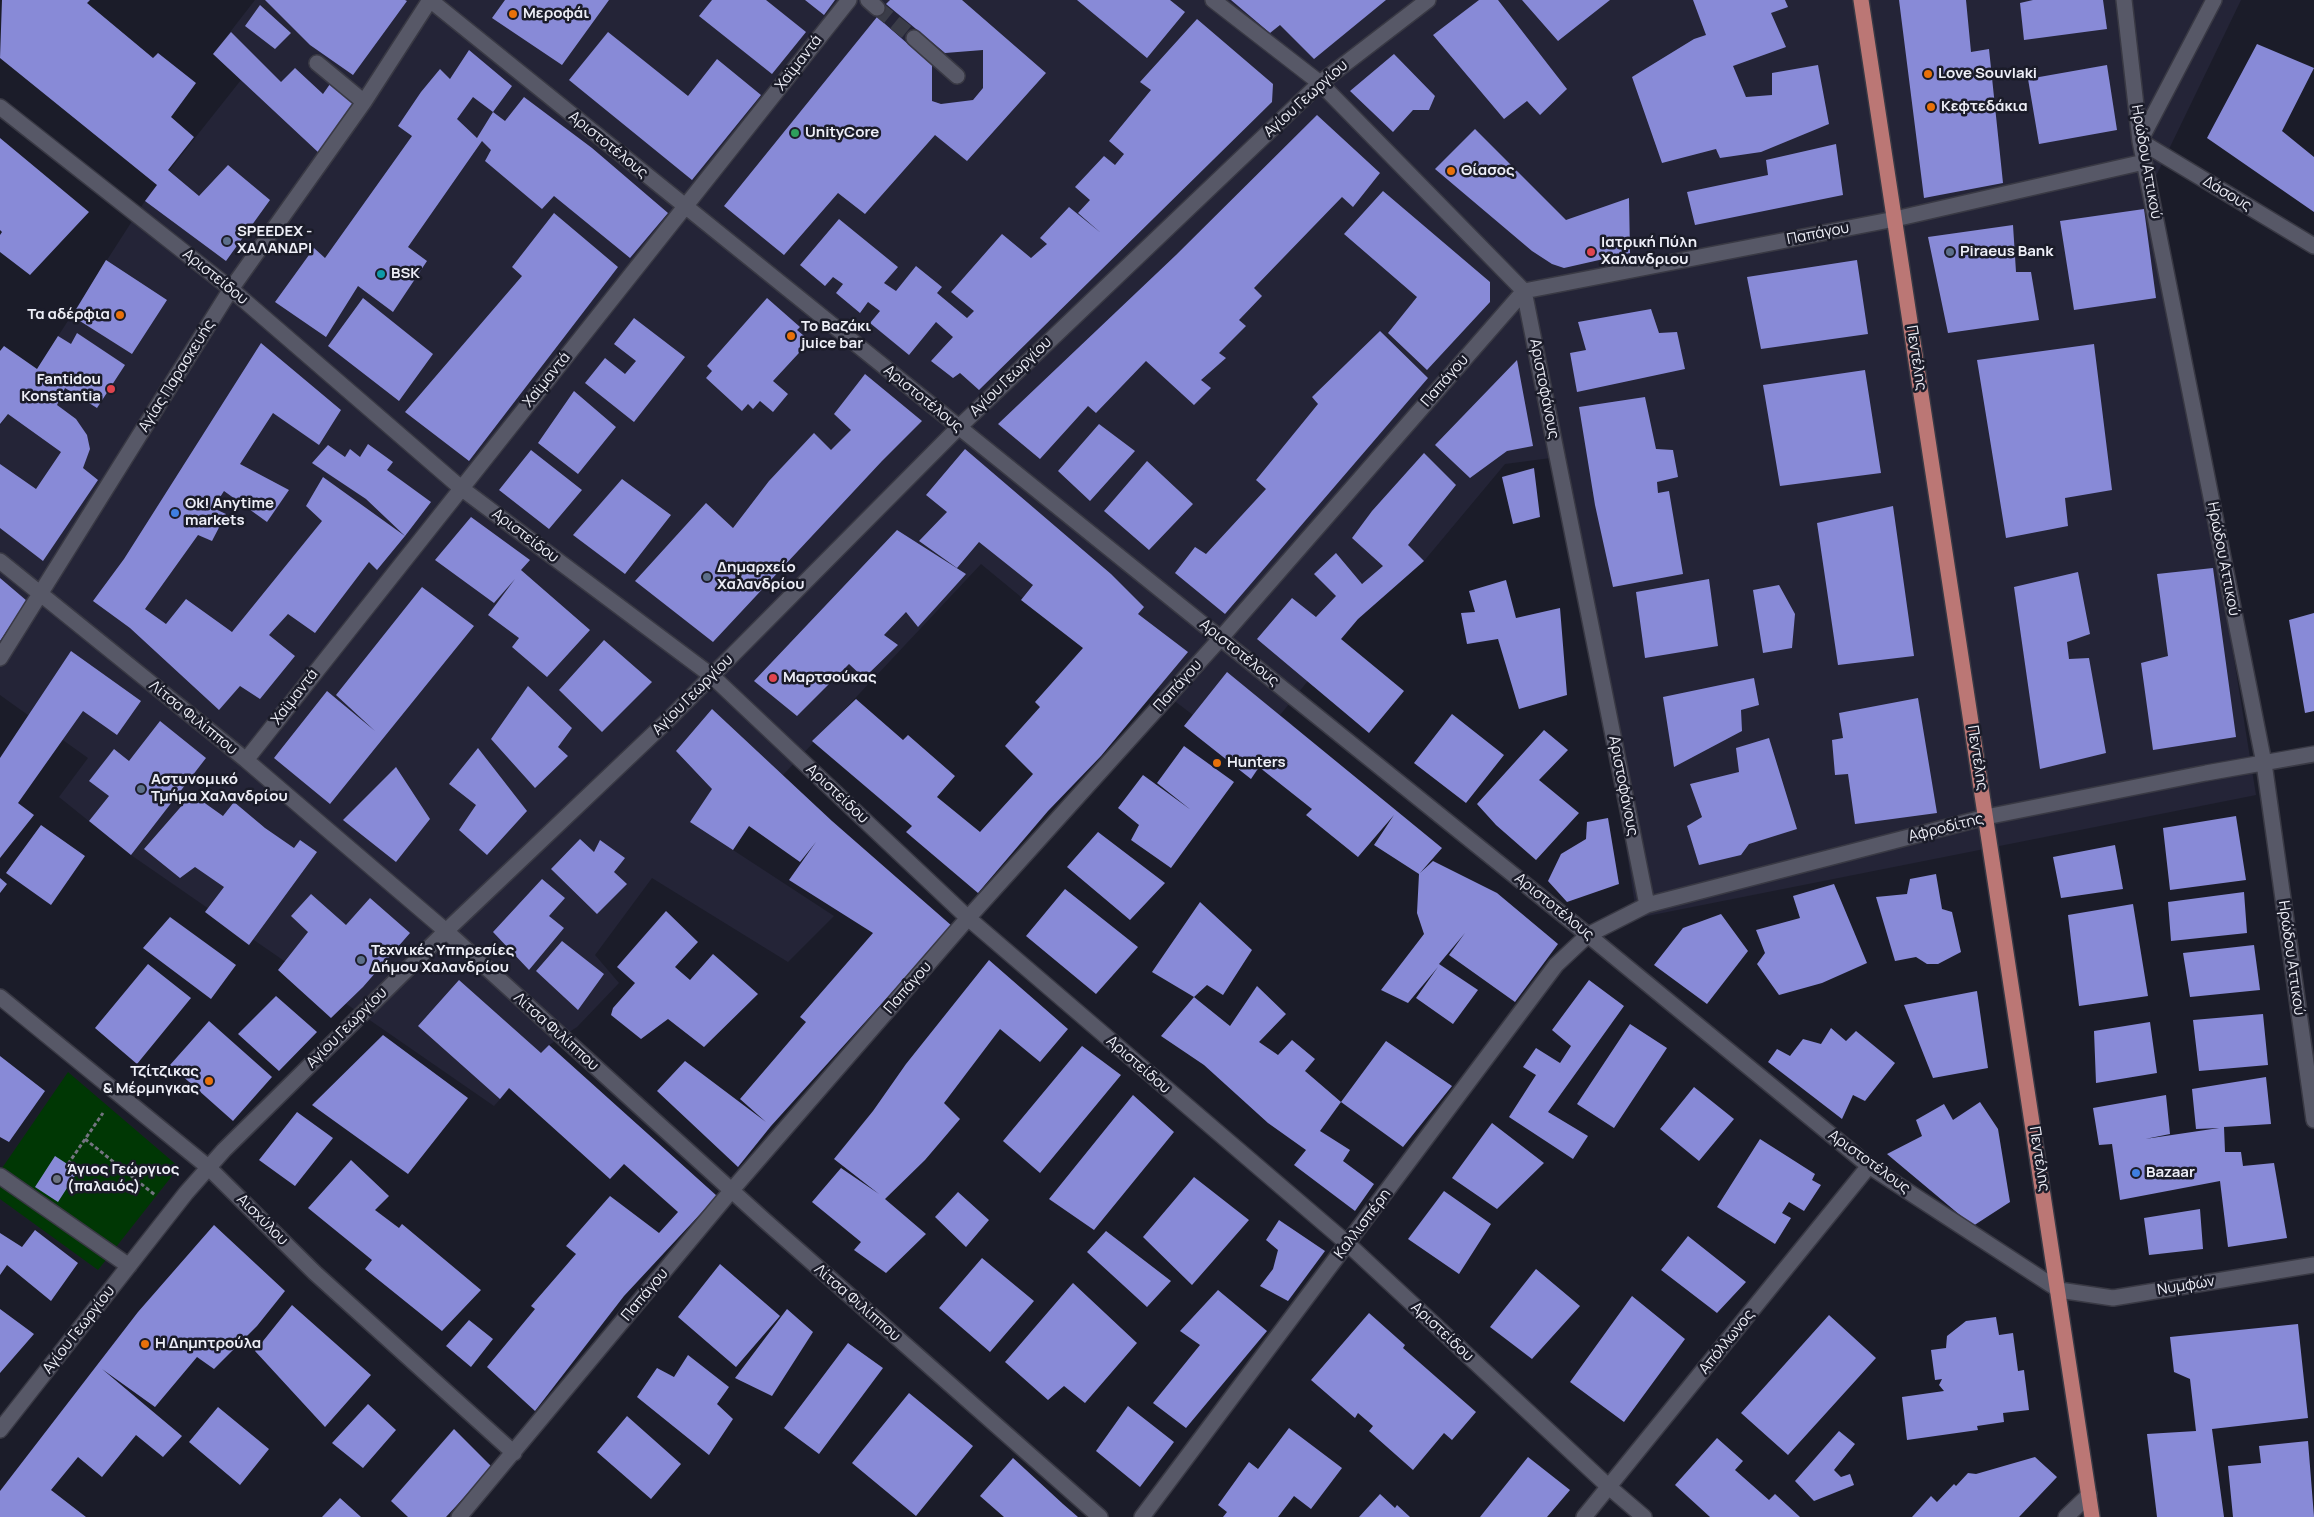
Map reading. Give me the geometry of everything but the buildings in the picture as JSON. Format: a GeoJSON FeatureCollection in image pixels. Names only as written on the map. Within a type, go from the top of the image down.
{"type":"FeatureCollection","features":[{"type":"Feature","properties":{"kind":"main road","name":"Πεντέλης"},"geometry":{"type":"LineString","coordinates":[[1861,0],[2059,1290],[2092,1517]]}},
{"type":"Feature","properties":{"kind":"street","name":"Αγίας Παρασκευής"},"geometry":{"type":"LineString","coordinates":[[0,658],[231,290],[364,102],[430,0]]}},
{"type":"Feature","properties":{"kind":"street","name":"Αριστοτέλους"},"geometry":{"type":"LineString","coordinates":[[430,0],[958,428],[1588,934],[1869,1166],[2059,1290]]}},
{"type":"Feature","properties":{"kind":"street","name":"Χαϊμαντά"},"geometry":{"type":"LineString","coordinates":[[246,760],[849,0]]}},
{"type":"Feature","properties":{"kind":"street"},"geometry":{"type":"LineString","coordinates":[[1213,0],[1320,83],[1524,291]]}},
{"type":"Feature","properties":{"kind":"street","name":"Αγίου Γεωργίου"},"geometry":{"type":"LineString","coordinates":[[0,1430],[208,1167],[446,930],[712,676],[958,428],[1320,83],[1428,0]]}},
{"type":"Feature","properties":{"kind":"street","name":"Ηρώδου Αττικού"},"geometry":{"type":"LineString","coordinates":[[2124,0],[2140,141],[2264,763],[2314,1120]]}},
{"type":"Feature","properties":{"kind":"street"},"geometry":{"type":"LineString","coordinates":[[2140,141],[2214,0]]}},
{"type":"Feature","properties":{"kind":"street"},"geometry":{"type":"LineString","coordinates":[[914,38],[957,76]]}},
{"type":"Feature","properties":{"kind":"street"},"geometry":{"type":"LineString","coordinates":[[317,63],[364,102]]}},
{"type":"Feature","properties":{"kind":"street","name":"Αριστείδου"},"geometry":{"type":"LineString","coordinates":[[0,107],[231,290],[461,488],[712,676],[968,918],[1348,1244],[1609,1487],[1644,1517]]}},
{"type":"Feature","properties":{"kind":"street","name":"Δάσους"},"geometry":{"type":"LineString","coordinates":[[2140,141],[2314,246]]}},
{"type":"Feature","properties":{"kind":"street","name":"Παπάγου"},"geometry":{"type":"LineString","coordinates":[[459,1517],[731,1191],[968,918],[1220,639],[1524,291],[1894,219],[2144,162]]}},
{"type":"Feature","properties":{"kind":"street","name":"Αριστοφάνους"},"geometry":{"type":"LineString","coordinates":[[1524,291],[1647,906]]}},
{"type":"Feature","properties":{"kind":"street","name":"Λίτσα Φιλίππου"},"geometry":{"type":"LineString","coordinates":[[0,561],[246,760],[446,930],[731,1191],[1100,1517]]}},
{"type":"Feature","properties":{"kind":"street","name":"Αφροδίτης"},"geometry":{"type":"LineString","coordinates":[[1588,934],[1647,906],[1986,818],[2314,754]]}},
{"type":"Feature","properties":{"kind":"street","name":"Καλλισπέρη"},"geometry":{"type":"LineString","coordinates":[[1142,1517],[1556,965],[1588,934]]}},
{"type":"Feature","properties":{"kind":"street","name":"Αισχύλου"},"geometry":{"type":"LineString","coordinates":[[0,998],[208,1167],[315,1273],[514,1453]]}},
{"type":"Feature","properties":{"kind":"street","name":"Απόλλωνος"},"geometry":{"type":"LineString","coordinates":[[1584,1517],[1869,1166]]}},
{"type":"Feature","properties":{"kind":"street"},"geometry":{"type":"LineString","coordinates":[[0,1176],[129,1266]]}},
{"type":"Feature","properties":{"kind":"street","name":"Νυμφών"},"geometry":{"type":"LineString","coordinates":[[2059,1290],[2113,1298],[2314,1266]]}},
{"type":"Feature","properties":{"kind":"street"},"geometry":{"type":"LineString","coordinates":[[2066,1517],[2089,1495]]}},
{"type":"Feature","properties":{"kind":"path"},"geometry":{"type":"LineString","coordinates":[[68,1164],[118,1093]]}},
{"type":"Feature","properties":{"kind":"path"},"geometry":{"type":"LineString","coordinates":[[85,1139],[174,1210]]}},
{"type":"Feature","properties":{"kind":"shaded area"},"geometry":{"type":"Polygon","coordinates":[[[255,0],[2241,0],[2156,176],[2256,795],[1637,918],[1566,456],[1505,464],[1424,561],[1358,619],[1280,715],[1293,725],[1251,779],[1184,726],[1193,715],[1093,639],[1083,648],[981,564],[783,775],[733,850],[834,916],[788,962],[652,878],[595,955],[619,983],[577,1027],[549,1045],[494,1106],[131,855],[59,797],[88,758],[0,695],[0,425],[8,414],[0,351],[37,369],[145,201],[241,80],[213,54],[255,0]]]}},
{"type":"Feature","properties":{"kind":"green space"},"geometry":{"type":"Polygon","coordinates":[[[68,1072],[179,1167],[98,1270],[0,1199],[0,1171],[68,1072]]]}},
{"type":"Feature","properties":{"kind":"tunnel"},"geometry":{"type":"LineString","coordinates":[[877,8],[914,38]]}},
{"type":"Feature","properties":{"kind":"place","name":"Μεροφάι"},"geometry":{"type":"Point","coordinates":[513,14]}},
{"type":"Feature","properties":{"kind":"place","name":"Love Souvlaki"},"geometry":{"type":"Point","coordinates":[1928,74]}},
{"type":"Feature","properties":{"kind":"place","name":"Κεφτεδάκια"},"geometry":{"type":"Point","coordinates":[1931,107]}},
{"type":"Feature","properties":{"kind":"place","name":"UnityCore"},"geometry":{"type":"Point","coordinates":[795,133]}},
{"type":"Feature","properties":{"kind":"place","name":"Θίασος"},"geometry":{"type":"Point","coordinates":[1451,171]}},
{"type":"Feature","properties":{"kind":"place","name":"SPEEDEX - ΧΑΛΑΝΔΡΙ"},"geometry":{"type":"Point","coordinates":[227,241]}},
{"type":"Feature","properties":{"kind":"place","name":"Ιατρική Πύλη Χαλανδριου"},"geometry":{"type":"Point","coordinates":[1591,252]}},
{"type":"Feature","properties":{"kind":"place","name":"Piraeus Bank"},"geometry":{"type":"Point","coordinates":[1950,252]}},
{"type":"Feature","properties":{"kind":"place","name":"BSK"},"geometry":{"type":"Point","coordinates":[381,274]}},
{"type":"Feature","properties":{"kind":"place","name":"Τα αδέρφια"},"geometry":{"type":"Point","coordinates":[120,315]}},
{"type":"Feature","properties":{"kind":"place","name":"Το Βαζάκι juice bar"},"geometry":{"type":"Point","coordinates":[791,336]}},
{"type":"Feature","properties":{"kind":"place","name":"Fantidou Konstantia"},"geometry":{"type":"Point","coordinates":[111,389]}},
{"type":"Feature","properties":{"kind":"place","name":"Ok! Anytime markets"},"geometry":{"type":"Point","coordinates":[175,513]}},
{"type":"Feature","properties":{"kind":"place","name":"Δημαρχείο Χαλανδρίου"},"geometry":{"type":"Point","coordinates":[707,577]}},
{"type":"Feature","properties":{"kind":"place","name":"Μαρτσούκας"},"geometry":{"type":"Point","coordinates":[773,678]}},
{"type":"Feature","properties":{"kind":"place","name":"Hunters"},"geometry":{"type":"Point","coordinates":[1217,763]}},
{"type":"Feature","properties":{"kind":"place","name":"Αστυνομικό Τμήμα Χαλανδρίου"},"geometry":{"type":"Point","coordinates":[141,789]}},
{"type":"Feature","properties":{"kind":"place","name":"Τεχνικές Υπηρεσίες Δήμου Χαλανδρίου"},"geometry":{"type":"Point","coordinates":[361,960]}},
{"type":"Feature","properties":{"kind":"place","name":"Τζίτζικας & Μέρμηγκας"},"geometry":{"type":"Point","coordinates":[209,1081]}},
{"type":"Feature","properties":{"kind":"place","name":"Bazaar"},"geometry":{"type":"Point","coordinates":[2136,1173]}},
{"type":"Feature","properties":{"kind":"place","name":"Άγιος Γεώργιος (παλαιός)"},"geometry":{"type":"Point","coordinates":[57,1179]}},
{"type":"Feature","properties":{"kind":"place","name":"Η Δημητρούλα"},"geometry":{"type":"Point","coordinates":[145,1344]}}]}
